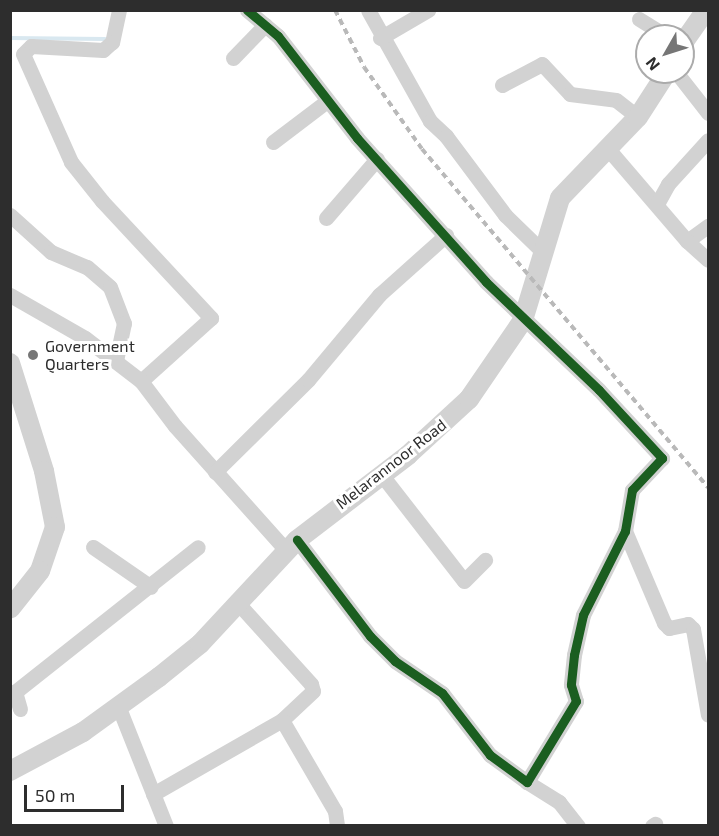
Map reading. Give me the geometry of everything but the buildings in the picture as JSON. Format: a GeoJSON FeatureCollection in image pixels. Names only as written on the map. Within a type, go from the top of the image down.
{"type":"FeatureCollection","features":[{"type":"Feature","properties":{"kind":"street"},"geometry":{"type":"LineString","coordinates":[[119,10],[112,42],[104,50],[31,46],[23,54],[71,162],[102,201],[212,318],[141,381]]}},
{"type":"Feature","properties":{"kind":"street"},"geometry":{"type":"LineString","coordinates":[[247,10],[278,36],[327,100],[377,159],[523,320],[599,390],[662,458],[632,490],[625,531],[584,615],[571,685],[576,701],[527,782]]}},
{"type":"Feature","properties":{"kind":"street"},"geometry":{"type":"LineString","coordinates":[[368,10],[380,38],[430,121],[446,136],[506,215],[544,253]]}},
{"type":"Feature","properties":{"kind":"street"},"geometry":{"type":"LineString","coordinates":[[380,38],[428,10]]}},
{"type":"Feature","properties":{"kind":"street"},"geometry":{"type":"LineString","coordinates":[[695,26],[706,10]]}},
{"type":"Feature","properties":{"kind":"street"},"geometry":{"type":"LineString","coordinates":[[639,19],[647,24]]}},
{"type":"Feature","properties":{"kind":"street"},"geometry":{"type":"LineString","coordinates":[[233,58],[265,25]]}},
{"type":"Feature","properties":{"kind":"street"},"geometry":{"type":"LineString","coordinates":[[502,85],[542,64],[570,94],[616,100],[638,117]]}},
{"type":"Feature","properties":{"kind":"street","name":"Melarannoor Road"},"geometry":{"type":"LineString","coordinates":[[10,771],[35,760],[119,708],[200,644],[236,601],[291,545],[408,455],[469,399],[523,320],[560,198],[609,150],[638,117],[659,84]]}},
{"type":"Feature","properties":{"kind":"street"},"geometry":{"type":"LineString","coordinates":[[685,84],[708,113]]}},
{"type":"Feature","properties":{"kind":"street"},"geometry":{"type":"LineString","coordinates":[[273,142],[327,100]]}},
{"type":"Feature","properties":{"kind":"street"},"geometry":{"type":"LineString","coordinates":[[657,204],[668,184],[708,140]]}},
{"type":"Feature","properties":{"kind":"street"},"geometry":{"type":"LineString","coordinates":[[609,150],[687,241],[708,260]]}},
{"type":"Feature","properties":{"kind":"street"},"geometry":{"type":"LineString","coordinates":[[326,218],[377,159]]}},
{"type":"Feature","properties":{"kind":"street"},"geometry":{"type":"LineString","coordinates":[[10,215],[51,252],[87,267],[110,287],[119,302],[124,323],[116,361]]}},
{"type":"Feature","properties":{"kind":"street"},"geometry":{"type":"LineString","coordinates":[[687,241],[708,226]]}},
{"type":"Feature","properties":{"kind":"street"},"geometry":{"type":"LineString","coordinates":[[215,472],[308,380],[372,303],[446,235]]}},
{"type":"Feature","properties":{"kind":"street"},"geometry":{"type":"LineString","coordinates":[[10,295],[85,338],[141,381],[215,472],[291,545],[370,636],[395,661],[442,693],[490,755],[559,802],[578,825]]}},
{"type":"Feature","properties":{"kind":"street"},"geometry":{"type":"LineString","coordinates":[[10,363],[44,471],[55,527],[40,571],[10,609]]}},
{"type":"Feature","properties":{"kind":"street"},"geometry":{"type":"LineString","coordinates":[[381,474],[464,581],[485,560]]}},
{"type":"Feature","properties":{"kind":"street"},"geometry":{"type":"LineString","coordinates":[[625,531],[664,623],[669,628],[688,624],[693,629],[708,715]]}},
{"type":"Feature","properties":{"kind":"street"},"geometry":{"type":"LineString","coordinates":[[93,547],[151,587]]}},
{"type":"Feature","properties":{"kind":"street"},"geometry":{"type":"LineString","coordinates":[[20,709],[15,692],[151,587],[198,547]]}},
{"type":"Feature","properties":{"kind":"street"},"geometry":{"type":"LineString","coordinates":[[153,794],[282,720],[313,691],[311,684],[236,601]]}},
{"type":"Feature","properties":{"kind":"street"},"geometry":{"type":"LineString","coordinates":[[119,708],[166,825]]}},
{"type":"Feature","properties":{"kind":"street"},"geometry":{"type":"LineString","coordinates":[[282,720],[336,811],[337,825]]}},
{"type":"Feature","properties":{"kind":"waterway"},"geometry":{"type":"LineString","coordinates":[[10,38],[105,39]]}},
{"type":"Feature","properties":{"kind":"railway"},"geometry":{"type":"LineString","coordinates":[[335,10],[364,67],[422,149],[708,487]]}},
{"type":"Feature","properties":{"kind":"cycle path"},"geometry":{"type":"LineString","coordinates":[[247,10],[278,36],[357,138],[486,282],[599,390],[662,458],[632,490],[625,531],[583,615],[574,655],[571,685],[576,701],[527,782],[490,755],[442,693],[395,661],[370,636],[297,540]]}},
{"type":"Feature","properties":{"kind":"place","name":"Government Quarters"},"geometry":{"type":"Point","coordinates":[33,355]}}]}
